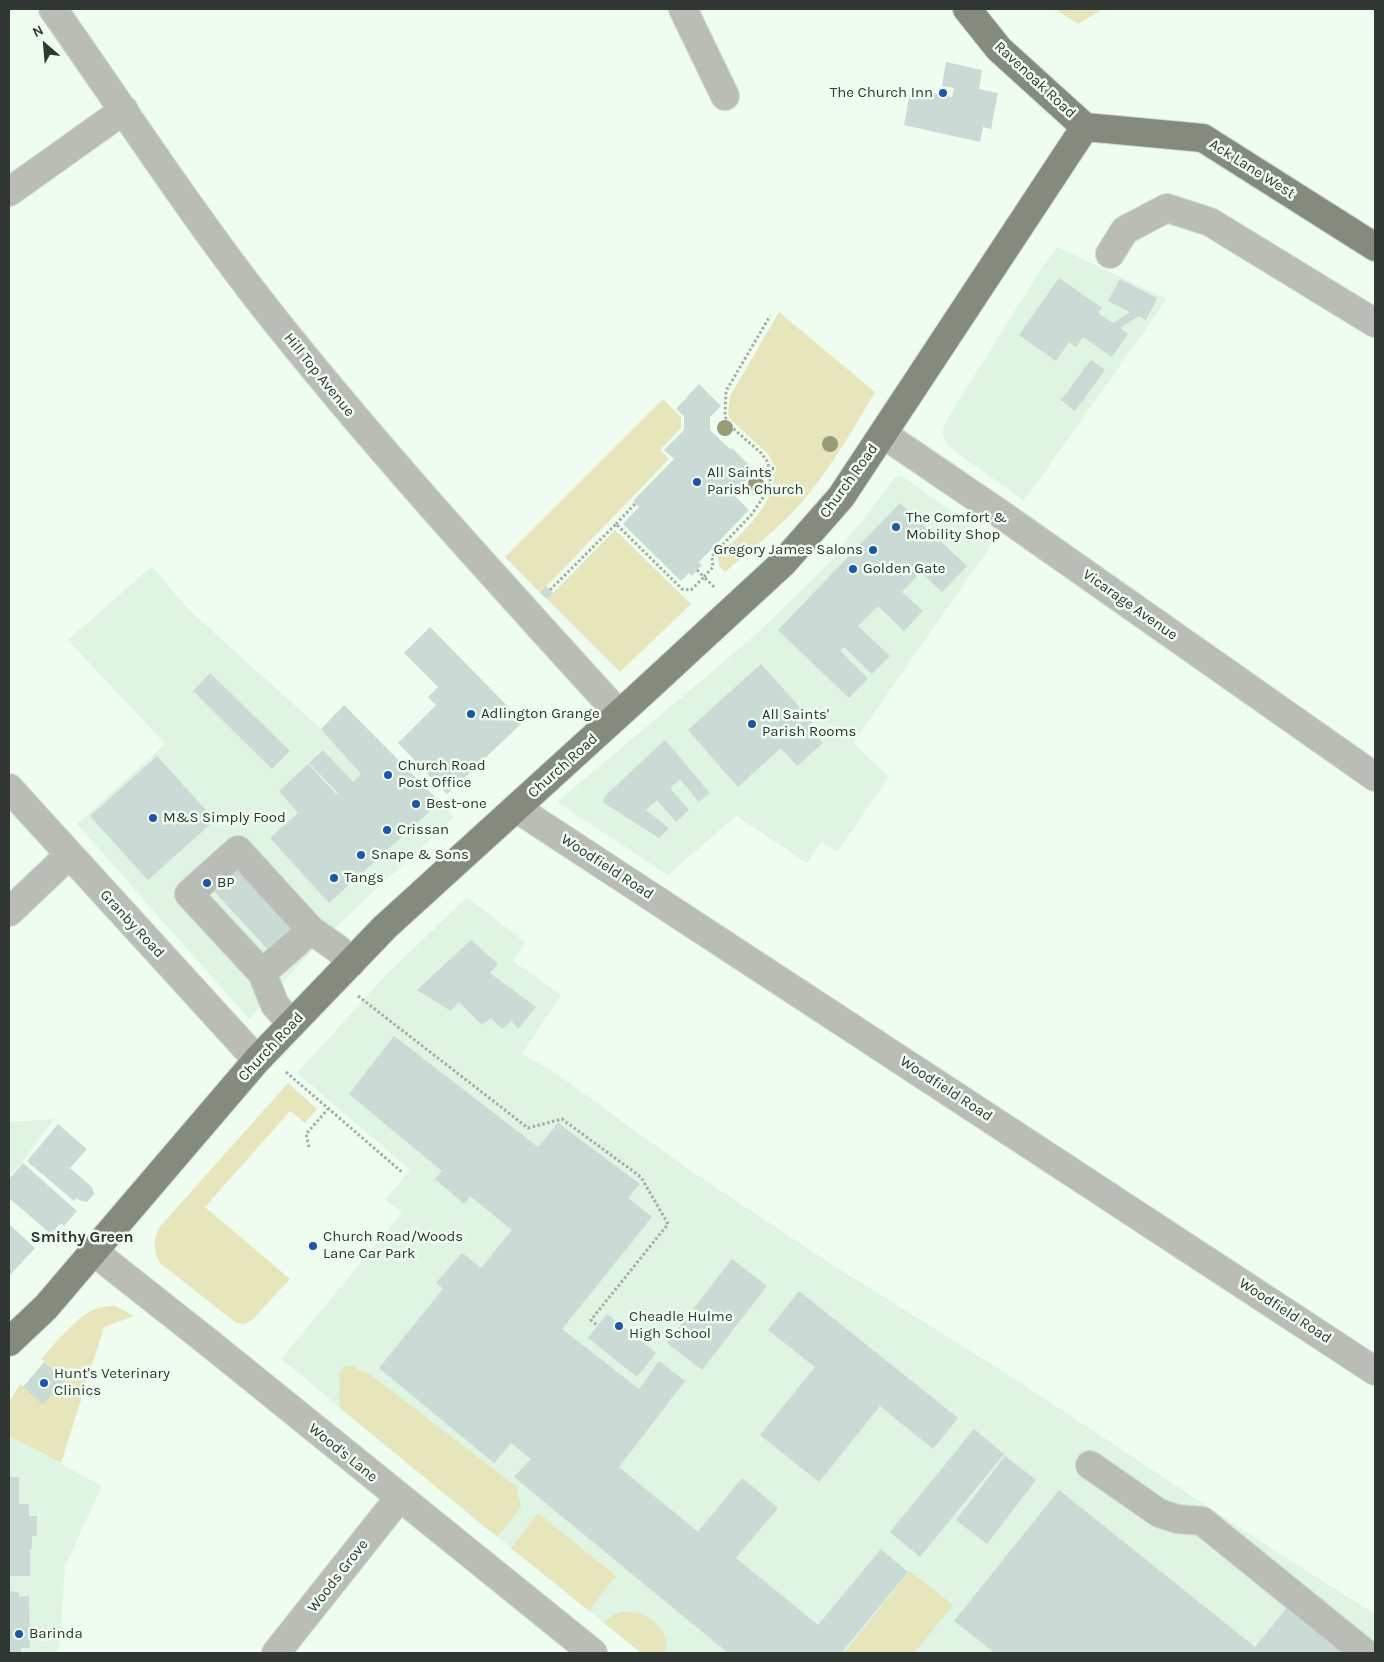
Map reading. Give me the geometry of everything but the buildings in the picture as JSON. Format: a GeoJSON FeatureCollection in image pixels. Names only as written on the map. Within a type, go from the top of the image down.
{"type":"FeatureCollection","features":[{"type":"Feature","properties":{"kind":"main road","name":"Ravenoak Road"},"geometry":{"type":"LineString","coordinates":[[967,9],[999,49],[1085,127]]}},
{"type":"Feature","properties":{"kind":"main road","name":"Ack Lane West"},"geometry":{"type":"LineString","coordinates":[[1085,127],[1203,138],[1375,247]]}},
{"type":"Feature","properties":{"kind":"main road","name":"Church Road"},"geometry":{"type":"LineString","coordinates":[[9,1342],[46,1307],[261,1056],[385,927],[783,563],[841,496],[1085,127]]}},
{"type":"Feature","properties":{"kind":"street","name":"Hill Top Avenue"},"geometry":{"type":"LineString","coordinates":[[53,9],[194,212],[276,322],[358,423],[511,596],[619,714]]}},
{"type":"Feature","properties":{"kind":"street"},"geometry":{"type":"LineString","coordinates":[[683,9],[724,96]]}},
{"type":"Feature","properties":{"kind":"street"},"geometry":{"type":"LineString","coordinates":[[9,192],[124,110]]}},
{"type":"Feature","properties":{"kind":"street"},"geometry":{"type":"LineString","coordinates":[[1110,254],[1125,230],[1167,208],[1210,222],[1375,323]]}},
{"type":"Feature","properties":{"kind":"street","name":"Vicarage Avenue"},"geometry":{"type":"LineString","coordinates":[[883,434],[1002,515],[1375,777]]}},
{"type":"Feature","properties":{"kind":"street","name":"Granby Road"},"geometry":{"type":"LineString","coordinates":[[9,788],[69,855],[261,1056]]}},
{"type":"Feature","properties":{"kind":"street","name":"Woodfield Road"},"geometry":{"type":"LineString","coordinates":[[516,808],[1375,1371]]}},
{"type":"Feature","properties":{"kind":"street"},"geometry":{"type":"LineString","coordinates":[[292,1024],[275,1005],[262,973],[189,894],[238,850],[311,930],[338,949],[344,971]]}},
{"type":"Feature","properties":{"kind":"street"},"geometry":{"type":"LineString","coordinates":[[9,912],[69,855]]}},
{"type":"Feature","properties":{"kind":"street"},"geometry":{"type":"LineString","coordinates":[[262,973],[311,930]]}},
{"type":"Feature","properties":{"kind":"street","name":"Wood's Lane"},"geometry":{"type":"LineString","coordinates":[[94,1252],[593,1653]]}},
{"type":"Feature","properties":{"kind":"street"},"geometry":{"type":"LineString","coordinates":[[1090,1465],[1159,1513],[1177,1519],[1202,1521],[1365,1653]]}},
{"type":"Feature","properties":{"kind":"street","name":"Woods Grove"},"geometry":{"type":"LineString","coordinates":[[276,1653],[399,1498]]}},
{"type":"Feature","properties":{"kind":"path"},"geometry":{"type":"LineString","coordinates":[[616,524],[682,589],[692,590],[713,567],[712,556],[752,514],[766,494],[770,482],[770,471],[767,461],[727,422],[725,415],[726,391],[770,316]]}},
{"type":"Feature","properties":{"kind":"path"},"geometry":{"type":"LineString","coordinates":[[550,590],[635,504]]}},
{"type":"Feature","properties":{"kind":"path"},"geometry":{"type":"LineString","coordinates":[[697,570],[734,608]]}},
{"type":"Feature","properties":{"kind":"path"},"geometry":{"type":"LineString","coordinates":[[344,971],[528,1128],[562,1119],[642,1177],[668,1224],[591,1320],[598,1326]]}},
{"type":"Feature","properties":{"kind":"path"},"geometry":{"type":"LineString","coordinates":[[261,1056],[328,1109],[403,1173]]}},
{"type":"Feature","properties":{"kind":"path"},"geometry":{"type":"LineString","coordinates":[[309,1148],[306,1134],[328,1109]]}},
{"type":"Feature","properties":{"kind":"shaded area"},"geometry":{"type":"Polygon","coordinates":[[[1055,9],[1103,9],[1078,24],[1055,9]]]}},
{"type":"Feature","properties":{"kind":"shaded area"},"geometry":{"type":"Polygon","coordinates":[[[1057,247],[1167,299],[1024,501],[949,447],[942,434],[946,421],[1036,277],[1057,247]]]}},
{"type":"Feature","properties":{"kind":"shaded area"},"geometry":{"type":"Polygon","coordinates":[[[779,312],[875,392],[845,442],[811,491],[785,520],[725,572],[719,566],[718,557],[761,511],[774,483],[774,468],[768,454],[730,419],[728,414],[730,396],[779,312]]]}},
{"type":"Feature","properties":{"kind":"shaded area"},"geometry":{"type":"Polygon","coordinates":[[[663,399],[681,417],[681,428],[660,450],[669,459],[540,593],[505,557],[663,399]]]}},
{"type":"Feature","properties":{"kind":"shaded area"},"geometry":{"type":"Polygon","coordinates":[[[899,476],[994,541],[853,743],[889,777],[837,852],[821,842],[807,863],[736,816],[668,875],[557,802],[753,637],[827,565],[895,478],[899,476]]]}},
{"type":"Feature","properties":{"kind":"shaded area"},"geometry":{"type":"Polygon","coordinates":[[[615,530],[691,604],[620,672],[547,599],[615,530]]]}},
{"type":"Feature","properties":{"kind":"shaded area"},"geometry":{"type":"Polygon","coordinates":[[[152,566],[186,607],[321,729],[344,705],[454,817],[327,935],[249,1019],[77,824],[165,744],[68,640],[152,566]]]}},
{"type":"Feature","properties":{"kind":"shaded area","name":"Cheadle Hulme High School"},"geometry":{"type":"Polygon","coordinates":[[[467,897],[525,942],[513,961],[561,995],[522,1054],[551,1070],[688,1169],[831,1264],[1007,1374],[1272,1549],[1375,1614],[1375,1653],[641,1653],[281,1359],[402,1213],[385,1200],[410,1170],[297,1073],[385,976],[467,897]]]}},
{"type":"Feature","properties":{"kind":"shaded area"},"geometry":{"type":"Polygon","coordinates":[[[288,1083],[317,1109],[305,1123],[290,1111],[205,1207],[290,1279],[253,1319],[245,1324],[236,1323],[160,1263],[154,1246],[155,1239],[158,1229],[288,1083]]]}},
{"type":"Feature","properties":{"kind":"shaded area"},"geometry":{"type":"Polygon","coordinates":[[[54,1119],[22,1163],[9,1175],[9,1122],[54,1119]]]}},
{"type":"Feature","properties":{"kind":"shaded area"},"geometry":{"type":"Polygon","coordinates":[[[115,1306],[134,1316],[104,1327],[61,1463],[9,1436],[9,1402],[20,1384],[43,1404],[65,1380],[41,1359],[66,1331],[81,1318],[95,1309],[115,1306]]]}},
{"type":"Feature","properties":{"kind":"shaded area"},"geometry":{"type":"Polygon","coordinates":[[[344,1366],[352,1366],[372,1376],[516,1486],[521,1507],[497,1537],[340,1408],[339,1373],[344,1366]]]}},
{"type":"Feature","properties":{"kind":"shaded area"},"geometry":{"type":"Polygon","coordinates":[[[9,1436],[102,1486],[65,1566],[58,1653],[9,1653],[9,1436]]]}},
{"type":"Feature","properties":{"kind":"shaded area"},"geometry":{"type":"Polygon","coordinates":[[[538,1513],[616,1576],[589,1611],[511,1548],[538,1513]]]}},
{"type":"Feature","properties":{"kind":"shaded area"},"geometry":{"type":"Polygon","coordinates":[[[910,1571],[953,1605],[914,1653],[844,1653],[910,1571]]]}},
{"type":"Feature","properties":{"kind":"shaded area"},"geometry":{"type":"Polygon","coordinates":[[[621,1612],[637,1613],[655,1623],[664,1634],[666,1640],[667,1647],[665,1653],[641,1653],[603,1622],[621,1612]]]}},
{"type":"Feature","properties":{"kind":"place","name":"The Church Inn"},"geometry":{"type":"Point","coordinates":[943,93]}},
{"type":"Feature","properties":{"kind":"place","name":"All Saints' Parish Church"},"geometry":{"type":"Point","coordinates":[697,482]}},
{"type":"Feature","properties":{"kind":"place","name":"The Comfort & Mobility Shop"},"geometry":{"type":"Point","coordinates":[896,527]}},
{"type":"Feature","properties":{"kind":"place","name":"Gregory James Salons"},"geometry":{"type":"Point","coordinates":[873,550]}},
{"type":"Feature","properties":{"kind":"place","name":"Golden Gate"},"geometry":{"type":"Point","coordinates":[853,569]}},
{"type":"Feature","properties":{"kind":"place","name":"Adlington Grange"},"geometry":{"type":"Point","coordinates":[471,714]}},
{"type":"Feature","properties":{"kind":"place","name":"All Saints' Parish Rooms"},"geometry":{"type":"Point","coordinates":[752,724]}},
{"type":"Feature","properties":{"kind":"place","name":"Church Road Post Office"},"geometry":{"type":"Point","coordinates":[388,775]}},
{"type":"Feature","properties":{"kind":"place","name":"Best-one"},"geometry":{"type":"Point","coordinates":[416,804]}},
{"type":"Feature","properties":{"kind":"place","name":"M&S Simply Food"},"geometry":{"type":"Point","coordinates":[153,818]}},
{"type":"Feature","properties":{"kind":"place","name":"Crissan"},"geometry":{"type":"Point","coordinates":[387,830]}},
{"type":"Feature","properties":{"kind":"place","name":"Snape & Sons"},"geometry":{"type":"Point","coordinates":[361,855]}},
{"type":"Feature","properties":{"kind":"place","name":"Tangs"},"geometry":{"type":"Point","coordinates":[334,878]}},
{"type":"Feature","properties":{"kind":"place","name":"BP"},"geometry":{"type":"Point","coordinates":[207,883]}},
{"type":"Feature","properties":{"kind":"place","name":"Church Road/Woods Lane Car Park"},"geometry":{"type":"Point","coordinates":[313,1246]}},
{"type":"Feature","properties":{"kind":"place","name":"Cheadle Hulme High School"},"geometry":{"type":"Point","coordinates":[619,1326]}},
{"type":"Feature","properties":{"kind":"place","name":"Hunt's Veterinary Clinics"},"geometry":{"type":"Point","coordinates":[44,1383]}},
{"type":"Feature","properties":{"kind":"place","name":"Barinda"},"geometry":{"type":"Point","coordinates":[19,1634]}},
{"type":"Feature","properties":{"kind":"district","name":"Smithy Green"},"geometry":{"type":"Point","coordinates":[82,1237]}}]}
